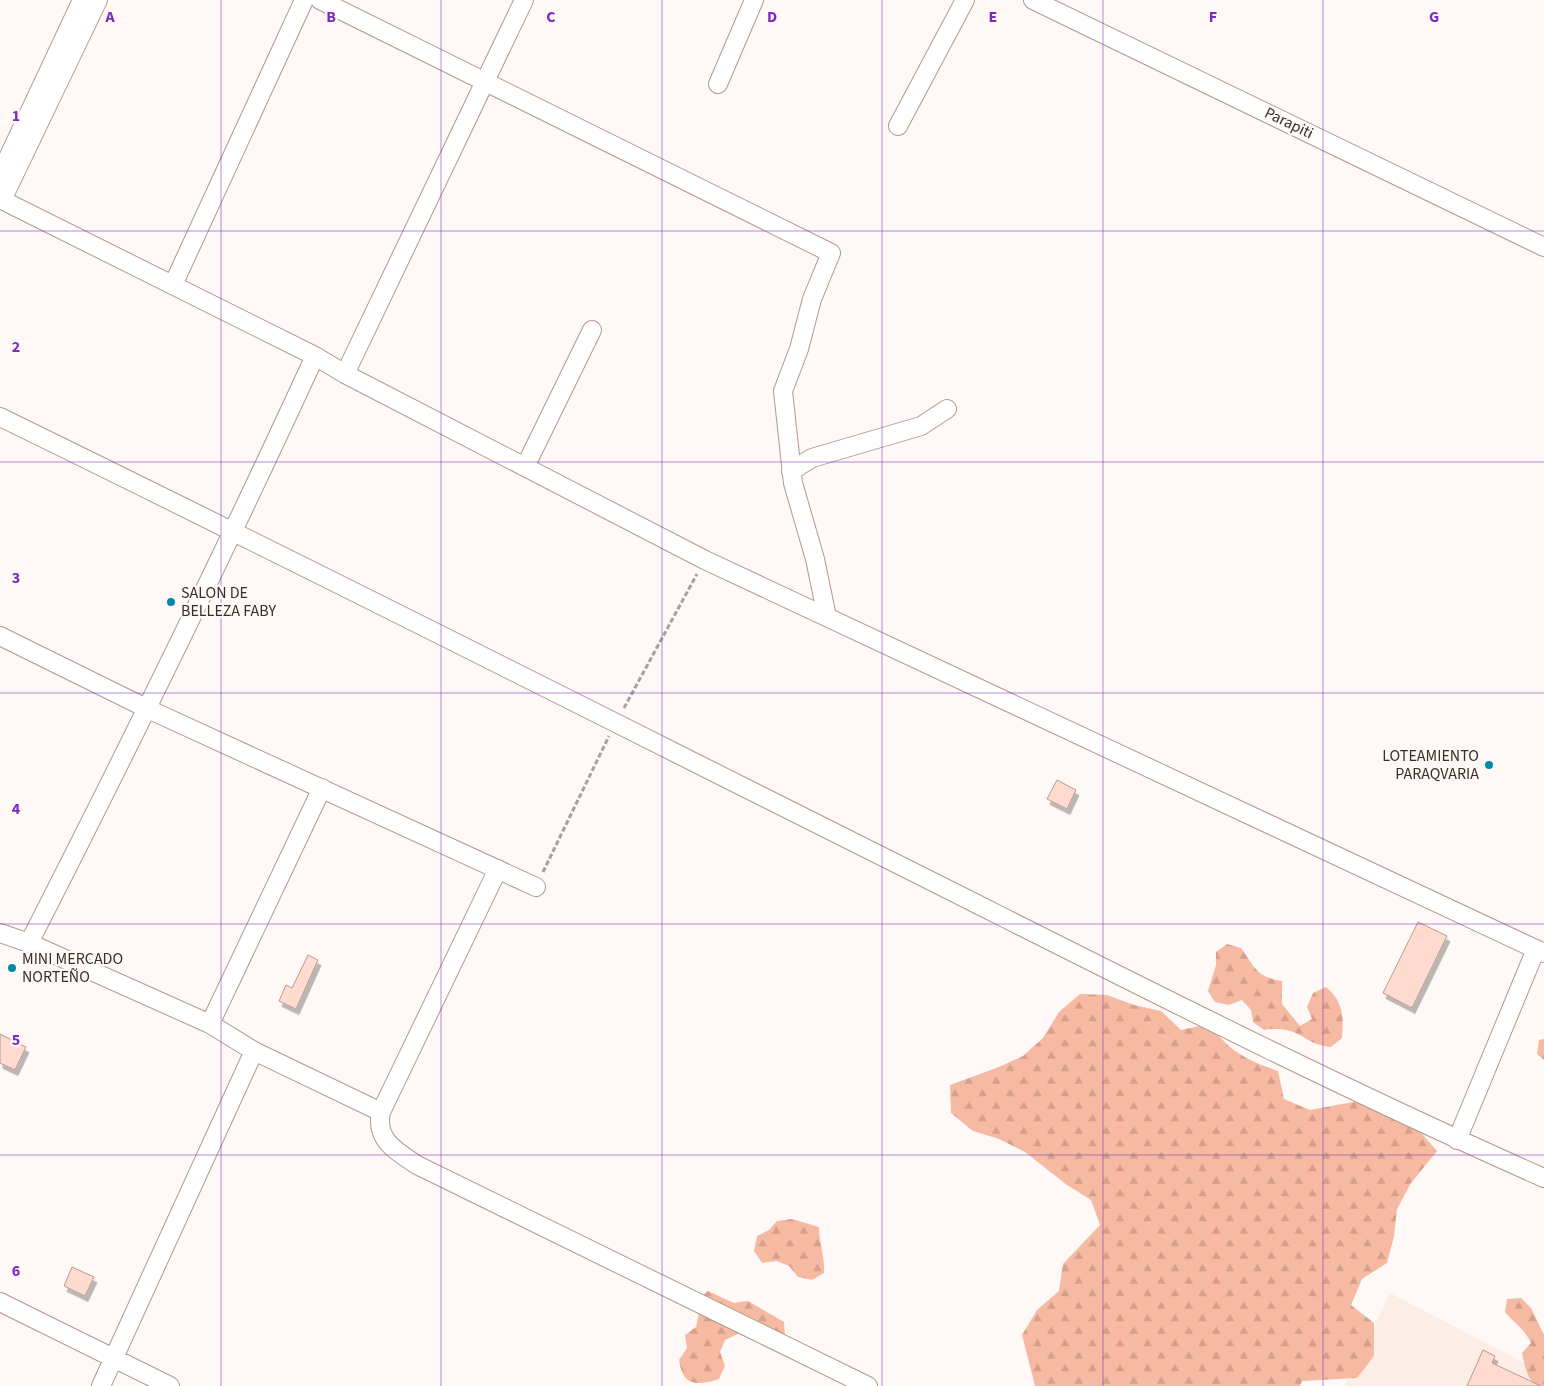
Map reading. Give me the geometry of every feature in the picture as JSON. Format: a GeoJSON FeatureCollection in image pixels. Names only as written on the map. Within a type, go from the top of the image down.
{"type":"FeatureCollection","features":[{"type":"Feature","properties":{"kind":"street"},"geometry":{"type":"LineString","coordinates":[[0,176],[82,0]]}},
{"type":"Feature","properties":{"kind":"street"},"geometry":{"type":"LineString","coordinates":[[98,0],[1,199],[315,356],[345,374],[705,560],[1540,951],[1457,1140]]}},
{"type":"Feature","properties":{"kind":"street"},"geometry":{"type":"LineString","coordinates":[[173,285],[304,0]]}},
{"type":"Feature","properties":{"kind":"street"},"geometry":{"type":"LineString","coordinates":[[320,0],[485,80],[831,253],[812,299],[799,349],[783,392],[793,483],[815,559],[826,617]]}},
{"type":"Feature","properties":{"kind":"street"},"geometry":{"type":"LineString","coordinates":[[345,374],[524,0]]}},
{"type":"Feature","properties":{"kind":"street"},"geometry":{"type":"LineString","coordinates":[[718,84],[754,0]]}},
{"type":"Feature","properties":{"kind":"street"},"geometry":{"type":"LineString","coordinates":[[898,126],[965,0]]}},
{"type":"Feature","properties":{"kind":"street","name":"Parapiti"},"geometry":{"type":"LineString","coordinates":[[1033,0],[1544,247]]}},
{"type":"Feature","properties":{"kind":"street"},"geometry":{"type":"LineString","coordinates":[[525,467],[592,330]]}},
{"type":"Feature","properties":{"kind":"street"},"geometry":{"type":"LineString","coordinates":[[29,943],[148,708],[234,531],[315,356]]}},
{"type":"Feature","properties":{"kind":"street"},"geometry":{"type":"LineString","coordinates":[[792,471],[812,458],[921,426],[947,409]]}},
{"type":"Feature","properties":{"kind":"street"},"geometry":{"type":"LineString","coordinates":[[0,417],[234,531],[1162,997],[1457,1140],[1544,1178]]}},
{"type":"Feature","properties":{"kind":"street"},"geometry":{"type":"LineString","coordinates":[[0,636],[148,708],[536,887]]}},
{"type":"Feature","properties":{"kind":"street"},"geometry":{"type":"LineString","coordinates":[[210,1024],[322,788]]}},
{"type":"Feature","properties":{"kind":"street"},"geometry":{"type":"LineString","coordinates":[[498,869],[381,1112],[378,1125],[382,1138],[416,1165],[868,1386]]}},
{"type":"Feature","properties":{"kind":"street"},"geometry":{"type":"LineString","coordinates":[[0,933],[29,943],[210,1024],[254,1051],[381,1112]]}},
{"type":"Feature","properties":{"kind":"street"},"geometry":{"type":"LineString","coordinates":[[101,1386],[254,1051]]}},
{"type":"Feature","properties":{"kind":"street"},"geometry":{"type":"LineString","coordinates":[[0,1302],[170,1386]]}},
{"type":"Feature","properties":{"kind":"shaded area"},"geometry":{"type":"Polygon","coordinates":[[[1390,1293],[1544,1373],[1544,1386],[1345,1386],[1390,1293]]]}},
{"type":"Feature","properties":{"kind":"green space"},"geometry":{"type":"Polygon","coordinates":[[[1227,944],[1241,948],[1261,974],[1282,981],[1282,1004],[1300,1026],[1312,1019],[1307,1007],[1313,993],[1326,987],[1336,998],[1341,1010],[1343,1023],[1342,1038],[1331,1047],[1313,1042],[1294,1032],[1276,1029],[1264,1030],[1253,1022],[1251,1010],[1242,1000],[1229,1005],[1215,1002],[1208,991],[1216,965],[1216,952],[1227,944]]]}},
{"type":"Feature","properties":{"kind":"green space"},"geometry":{"type":"Polygon","coordinates":[[[1080,994],[1107,995],[1134,1005],[1161,1011],[1181,1030],[1209,1024],[1239,1054],[1278,1071],[1284,1099],[1310,1110],[1364,1100],[1416,1127],[1437,1151],[1411,1183],[1397,1209],[1394,1236],[1387,1263],[1362,1279],[1351,1305],[1374,1323],[1374,1356],[1357,1378],[1302,1381],[1300,1386],[1035,1386],[1022,1335],[1037,1310],[1059,1291],[1063,1264],[1100,1225],[1091,1200],[1067,1185],[1025,1152],[999,1139],[973,1131],[951,1113],[950,1085],[1023,1056],[1043,1038],[1059,1012],[1080,994]]]}},
{"type":"Feature","properties":{"kind":"green space"},"geometry":{"type":"Polygon","coordinates":[[[1544,1039],[1544,1060],[1537,1054],[1539,1040],[1544,1039]]]}},
{"type":"Feature","properties":{"kind":"green space"},"geometry":{"type":"Polygon","coordinates":[[[792,1219],[819,1227],[824,1273],[812,1280],[798,1277],[789,1266],[777,1261],[762,1263],[754,1251],[757,1236],[769,1230],[777,1221],[792,1219]]]}},
{"type":"Feature","properties":{"kind":"green space"},"geometry":{"type":"Polygon","coordinates":[[[708,1291],[734,1303],[748,1301],[784,1322],[785,1337],[759,1342],[738,1334],[725,1340],[720,1352],[725,1366],[719,1379],[697,1383],[687,1379],[681,1369],[679,1360],[687,1348],[685,1335],[696,1327],[699,1313],[697,1300],[708,1291]]]}},
{"type":"Feature","properties":{"kind":"green space"},"geometry":{"type":"Polygon","coordinates":[[[1521,1298],[1531,1308],[1544,1335],[1544,1386],[1534,1383],[1530,1379],[1522,1353],[1531,1343],[1523,1330],[1505,1312],[1507,1299],[1521,1298]]]}},
{"type":"Feature","properties":{"kind":"building"},"geometry":{"type":"Polygon","coordinates":[[[1057,780],[1076,790],[1067,809],[1047,799],[1057,780]]]}},
{"type":"Feature","properties":{"kind":"building"},"geometry":{"type":"Polygon","coordinates":[[[1418,922],[1447,936],[1412,1008],[1383,993],[1418,922]]]}},
{"type":"Feature","properties":{"kind":"building"},"geometry":{"type":"Polygon","coordinates":[[[308,955],[318,960],[296,1009],[279,1001],[286,985],[292,988],[308,955]]]}},
{"type":"Feature","properties":{"kind":"building"},"geometry":{"type":"Polygon","coordinates":[[[0,1034],[26,1047],[15,1070],[0,1063],[0,1034]]]}},
{"type":"Feature","properties":{"kind":"building"},"geometry":{"type":"Polygon","coordinates":[[[72,1267],[94,1277],[85,1296],[64,1286],[72,1267]]]}},
{"type":"Feature","properties":{"kind":"building"},"geometry":{"type":"Polygon","coordinates":[[[1483,1350],[1495,1356],[1492,1363],[1541,1386],[1467,1386],[1483,1350]]]}},
{"type":"Feature","properties":{"kind":"place","name":"SALON DE BELLEZA FABY"},"geometry":{"type":"Point","coordinates":[171,602]}},
{"type":"Feature","properties":{"kind":"place","name":"LOTEAMIENTO PARAQVARIA"},"geometry":{"type":"Point","coordinates":[1489,765]}},
{"type":"Feature","properties":{"kind":"place","name":"MINI MERCADO NORTEÑO"},"geometry":{"type":"Point","coordinates":[12,968]}}]}
